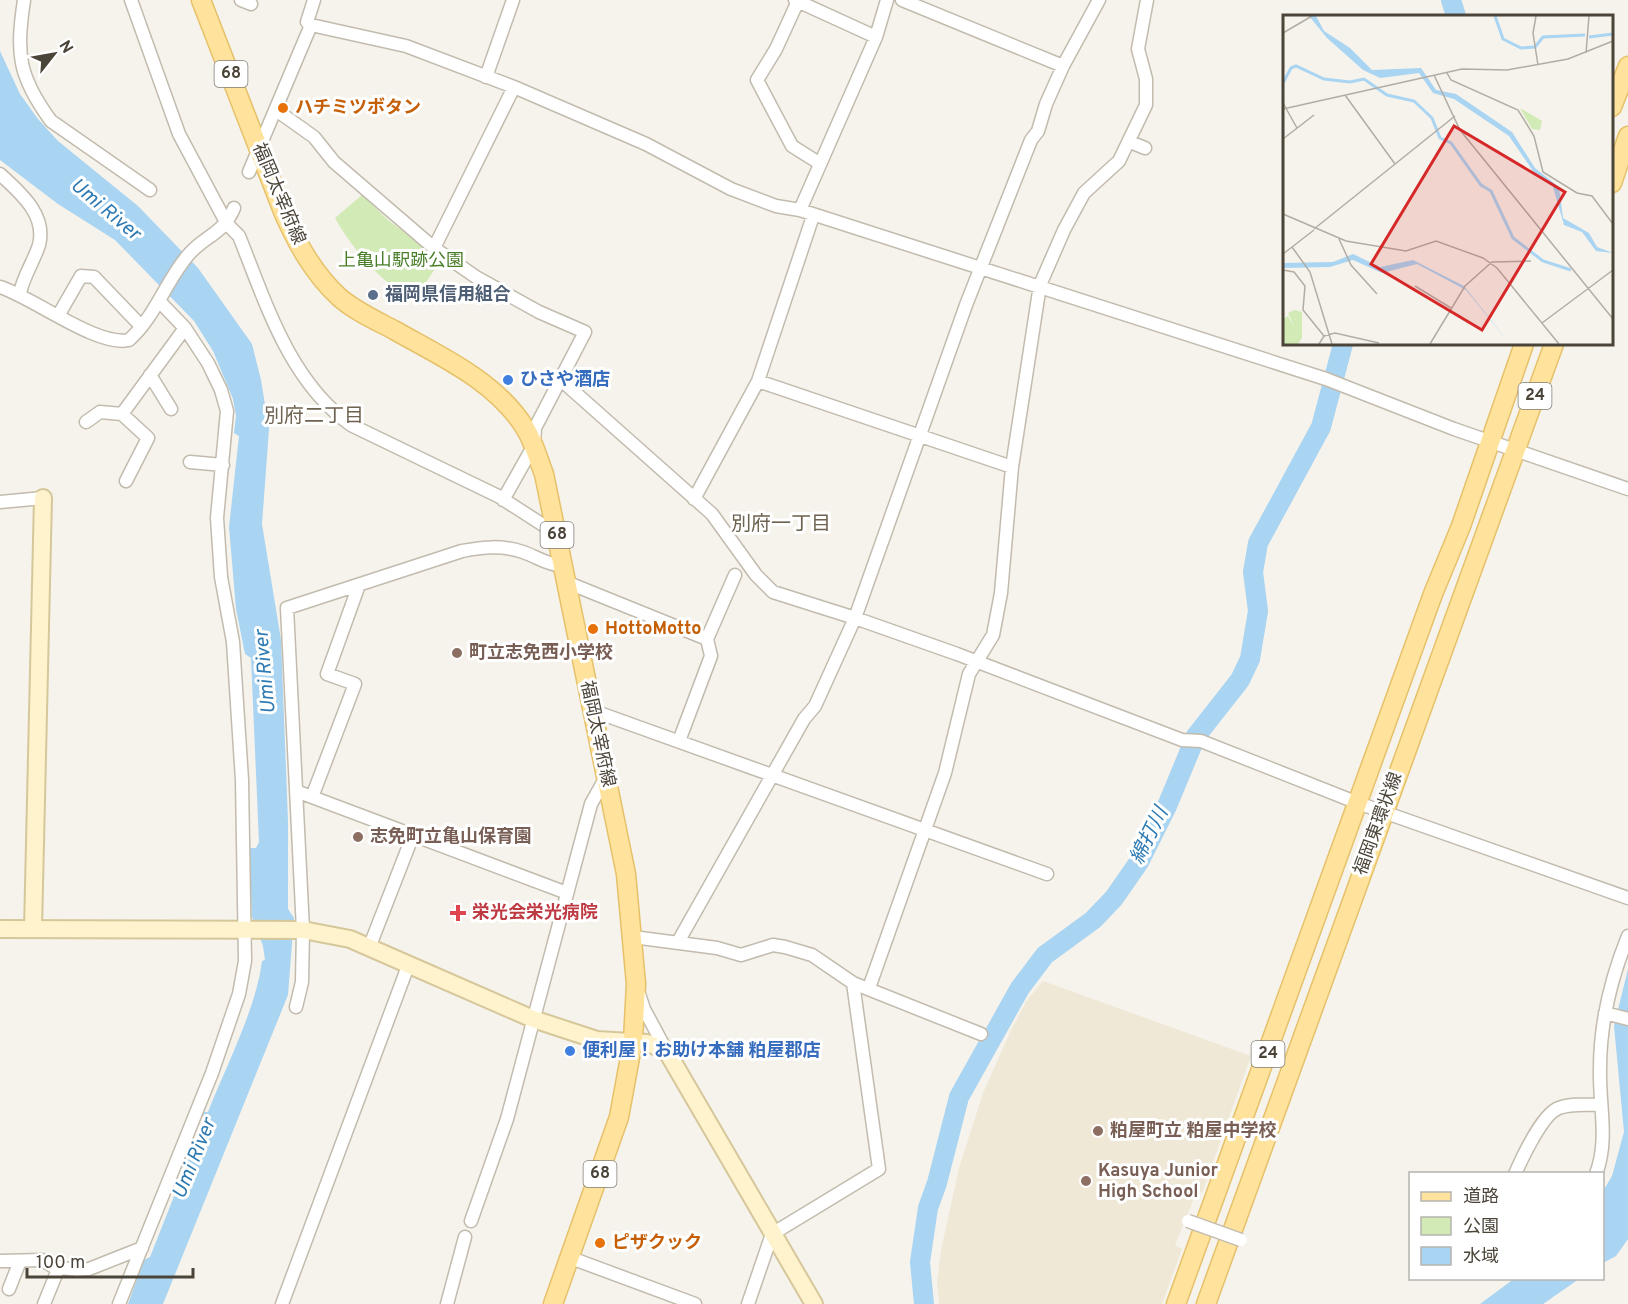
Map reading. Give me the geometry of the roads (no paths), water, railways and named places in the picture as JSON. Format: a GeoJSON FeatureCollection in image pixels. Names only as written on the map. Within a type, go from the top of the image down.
{"type":"FeatureCollection","features":[{"type":"Feature","properties":{"kind":"main road","name":"福岡太宰府線"},"geometry":{"type":"LineString","coordinates":[[201,0],[295,239],[317,273],[340,298],[364,315],[455,364],[485,385],[513,413],[534,445],[544,474],[626,874],[636,984],[633,1041],[619,1117],[553,1304]]}},
{"type":"Feature","properties":{"kind":"main road"},"geometry":{"type":"LineString","coordinates":[[1613,102],[1628,66]]}},
{"type":"Feature","properties":{"kind":"main road"},"geometry":{"type":"LineString","coordinates":[[1613,177],[1628,136]]}},
{"type":"Feature","properties":{"kind":"main road","name":"福岡東環状線"},"geometry":{"type":"LineString","coordinates":[[1176,1304],[1524,345]]}},
{"type":"Feature","properties":{"kind":"main road","name":"福岡東環状線"},"geometry":{"type":"LineString","coordinates":[[1206,1304],[1554,345]]}},
{"type":"Feature","properties":{"kind":"street"},"geometry":{"type":"LineString","coordinates":[[24,0],[18,37],[19,53],[32,92],[41,107],[51,121],[150,190]]}},
{"type":"Feature","properties":{"kind":"street"},"geometry":{"type":"LineString","coordinates":[[131,0],[179,134],[227,224],[239,236],[282,342],[336,414],[351,424],[503,500],[557,534]]}},
{"type":"Feature","properties":{"kind":"street"},"geometry":{"type":"LineString","coordinates":[[314,0],[307,22],[310,24],[406,46],[514,87],[646,144],[730,189],[776,206],[801,210],[813,216],[982,270],[1040,285],[1326,379],[1490,441],[1628,489]]}},
{"type":"Feature","properties":{"kind":"street"},"geometry":{"type":"LineString","coordinates":[[486,77],[513,0]]}},
{"type":"Feature","properties":{"kind":"street"},"geometry":{"type":"LineString","coordinates":[[801,210],[819,163],[839,126],[876,37],[887,0]]}},
{"type":"Feature","properties":{"kind":"street"},"geometry":{"type":"LineString","coordinates":[[902,0],[1063,66]]}},
{"type":"Feature","properties":{"kind":"street"},"geometry":{"type":"LineString","coordinates":[[678,942],[804,719],[815,706],[855,618],[966,305],[982,270],[1027,151],[1038,131],[1046,104],[1063,66],[1099,0]]}},
{"type":"Feature","properties":{"kind":"street"},"geometry":{"type":"LineString","coordinates":[[869,988],[945,773],[969,674],[993,635],[999,608],[1012,467],[1040,285],[1064,230],[1084,193],[1119,161],[1146,105],[1146,79],[1138,49],[1147,0]]}},
{"type":"Feature","properties":{"kind":"street"},"geometry":{"type":"LineString","coordinates":[[819,163],[792,146],[757,80],[776,50],[797,1],[876,37]]}},
{"type":"Feature","properties":{"kind":"street"},"geometry":{"type":"LineString","coordinates":[[249,172],[310,24]]}},
{"type":"Feature","properties":{"kind":"street"},"geometry":{"type":"LineString","coordinates":[[434,248],[514,87]]}},
{"type":"Feature","properties":{"kind":"street"},"geometry":{"type":"LineString","coordinates":[[276,110],[314,137],[334,162],[434,248],[476,277],[539,312],[585,332],[535,428],[534,445],[503,500]]}},
{"type":"Feature","properties":{"kind":"street"},"geometry":{"type":"LineString","coordinates":[[1130,142],[1145,148]]}},
{"type":"Feature","properties":{"kind":"street"},"geometry":{"type":"LineString","coordinates":[[0,174],[28,201],[38,219],[40,243],[20,294]]}},
{"type":"Feature","properties":{"kind":"street"},"geometry":{"type":"LineString","coordinates":[[0,287],[20,294],[58,316],[108,340],[119,342],[129,340],[161,299],[189,254],[227,224],[234,208]]}},
{"type":"Feature","properties":{"kind":"street"},"geometry":{"type":"LineString","coordinates":[[694,499],[758,381],[813,216]]}},
{"type":"Feature","properties":{"kind":"street"},"geometry":{"type":"LineString","coordinates":[[58,316],[81,276],[94,277],[141,326]]}},
{"type":"Feature","properties":{"kind":"street"},"geometry":{"type":"LineString","coordinates":[[119,1304],[229,1024],[239,994],[250,929],[232,642],[221,578],[217,518],[224,465],[227,411],[208,363],[185,328],[161,299]]}},
{"type":"Feature","properties":{"kind":"street"},"geometry":{"type":"LineString","coordinates":[[122,414],[185,328]]}},
{"type":"Feature","properties":{"kind":"street"},"geometry":{"type":"LineString","coordinates":[[150,375],[171,409]]}},
{"type":"Feature","properties":{"kind":"street"},"geometry":{"type":"LineString","coordinates":[[561,380],[712,514],[756,575],[773,592],[855,618],[1182,740],[1201,741],[1358,803],[1628,898]]}},
{"type":"Feature","properties":{"kind":"street"},"geometry":{"type":"LineString","coordinates":[[758,381],[1012,467]]}},
{"type":"Feature","properties":{"kind":"street"},"geometry":{"type":"LineString","coordinates":[[86,422],[100,412],[122,414],[148,438],[126,481]]}},
{"type":"Feature","properties":{"kind":"street"},"geometry":{"type":"LineString","coordinates":[[190,462],[224,465]]}},
{"type":"Feature","properties":{"kind":"street"},"geometry":{"type":"LineString","coordinates":[[0,502],[44,498],[33,929]]}},
{"type":"Feature","properties":{"kind":"street"},"geometry":{"type":"LineString","coordinates":[[296,1007],[302,982],[303,930],[287,608],[462,551],[488,546],[520,551],[707,639]]}},
{"type":"Feature","properties":{"kind":"street"},"geometry":{"type":"LineString","coordinates":[[680,741],[711,656],[707,639],[735,575]]}},
{"type":"Feature","properties":{"kind":"street"},"geometry":{"type":"LineString","coordinates":[[312,797],[355,684],[327,674],[359,585]]}},
{"type":"Feature","properties":{"kind":"street"},"geometry":{"type":"LineString","coordinates":[[591,710],[1047,874]]}},
{"type":"Feature","properties":{"kind":"street"},"geometry":{"type":"LineString","coordinates":[[471,1221],[507,1119],[591,804],[606,777]]}},
{"type":"Feature","properties":{"kind":"street"},"geometry":{"type":"LineString","coordinates":[[296,791],[567,893]]}},
{"type":"Feature","properties":{"kind":"street"},"geometry":{"type":"LineString","coordinates":[[369,948],[413,835]]}},
{"type":"Feature","properties":{"kind":"street"},"geometry":{"type":"LineString","coordinates":[[0,928],[303,930],[350,939],[533,1019],[597,1040],[633,1041],[666,1050]]}},
{"type":"Feature","properties":{"kind":"street"},"geometry":{"type":"LineString","coordinates":[[1596,1172],[1603,1154],[1600,1050],[1615,968],[1628,936]]}},
{"type":"Feature","properties":{"kind":"street"},"geometry":{"type":"LineString","coordinates":[[633,937],[678,942],[741,955],[773,945],[785,947],[812,955],[853,983],[981,1034]]}},
{"type":"Feature","properties":{"kind":"street"},"geometry":{"type":"LineString","coordinates":[[282,1304],[408,966]]}},
{"type":"Feature","properties":{"kind":"street"},"geometry":{"type":"LineString","coordinates":[[747,1304],[772,1234],[879,1169],[853,983]]}},
{"type":"Feature","properties":{"kind":"street"},"geometry":{"type":"LineString","coordinates":[[636,984],[644,1009],[666,1050],[814,1304]]}},
{"type":"Feature","properties":{"kind":"street"},"geometry":{"type":"LineString","coordinates":[[1608,1015],[1628,1019]]}},
{"type":"Feature","properties":{"kind":"street"},"geometry":{"type":"LineString","coordinates":[[1515,1172],[1524,1154],[1551,1112],[1559,1108],[1601,1105]]}},
{"type":"Feature","properties":{"kind":"street"},"geometry":{"type":"LineString","coordinates":[[1188,1221],[1241,1240]]}},
{"type":"Feature","properties":{"kind":"street"},"geometry":{"type":"LineString","coordinates":[[447,1304],[465,1237]]}},
{"type":"Feature","properties":{"kind":"street"},"geometry":{"type":"LineString","coordinates":[[0,1261],[42,1260],[59,1268],[89,1269],[142,1248]]}},
{"type":"Feature","properties":{"kind":"street"},"geometry":{"type":"LineString","coordinates":[[571,1258],[695,1304]]}},
{"type":"Feature","properties":{"kind":"street"},"geometry":{"type":"LineString","coordinates":[[9,1289],[20,1261]]}},
{"type":"Feature","properties":{"kind":"street"},"geometry":{"type":"LineString","coordinates":[[44,1304],[59,1268]]}},
{"type":"Feature","properties":{"kind":"water","name":"Umi River"},"geometry":{"type":"Polygon","coordinates":[[[0,51],[20,94],[58,141],[138,206],[198,268],[252,344],[269,429],[262,524],[281,640],[288,821],[288,909],[294,918],[288,995],[163,1304],[128,1304],[144,1260],[150,1257],[205,1118],[200,1116],[202,1112],[208,1112],[240,1037],[254,998],[262,961],[265,960],[263,946],[252,917],[249,848],[256,848],[259,842],[251,658],[245,654],[236,609],[229,527],[239,436],[234,433],[236,416],[233,399],[213,351],[194,321],[115,240],[58,204],[0,160],[0,51]]]}},
{"type":"Feature","properties":{"kind":"water"},"geometry":{"type":"Polygon","coordinates":[[[1628,969],[1628,1239],[1616,1256],[1604,1262],[1604,1189],[1612,1176],[1624,1132],[1614,1026],[1628,969]]]}},
{"type":"Feature","properties":{"kind":"water"},"geometry":{"type":"Polygon","coordinates":[[[1512,1280],[1578,1280],[1543,1304],[1480,1304],[1512,1280]]]}},
{"type":"Feature","properties":{"kind":"waterway","name":"綿打川"},"geometry":{"type":"LineString","coordinates":[[1451,0],[1456,15]]}},
{"type":"Feature","properties":{"kind":"waterway","name":"綿打川"},"geometry":{"type":"LineString","coordinates":[[924,1304],[920,1262],[928,1208],[937,1183],[959,1097],[1020,988],[1045,955],[1093,920],[1114,898],[1139,862],[1167,806],[1196,736],[1240,680],[1250,659],[1258,611],[1253,572],[1258,543],[1321,427],[1343,345]]}},
{"type":"Feature","properties":{"kind":"place","name":"ハチミツボタン"},"geometry":{"type":"Point","coordinates":[283,108]}},
{"type":"Feature","properties":{"kind":"place","name":"福岡県信用組合"},"geometry":{"type":"Point","coordinates":[373,295]}},
{"type":"Feature","properties":{"kind":"place","name":"ひさや酒店"},"geometry":{"type":"Point","coordinates":[508,380]}},
{"type":"Feature","properties":{"kind":"place","name":"HottoMotto"},"geometry":{"type":"Point","coordinates":[593,629]}},
{"type":"Feature","properties":{"kind":"place","name":"町立志免西小学校"},"geometry":{"type":"Point","coordinates":[457,653]}},
{"type":"Feature","properties":{"kind":"place","name":"志免町立亀山保育園"},"geometry":{"type":"Point","coordinates":[358,837]}},
{"type":"Feature","properties":{"kind":"place","name":"栄光会栄光病院"},"geometry":{"type":"Point","coordinates":[458,913]}},
{"type":"Feature","properties":{"kind":"place","name":"便利屋！お助け本舗 粕屋郡店"},"geometry":{"type":"Point","coordinates":[570,1051]}},
{"type":"Feature","properties":{"kind":"place","name":"粕屋町立 粕屋中学校"},"geometry":{"type":"Point","coordinates":[1098,1131]}},
{"type":"Feature","properties":{"kind":"place","name":"Kasuya Junior High School"},"geometry":{"type":"Point","coordinates":[1086,1181]}},
{"type":"Feature","properties":{"kind":"place","name":"ピザクック"},"geometry":{"type":"Point","coordinates":[600,1243]}},
{"type":"Feature","properties":{"kind":"district","name":"別府二丁目"},"geometry":{"type":"Point","coordinates":[314,417]}},
{"type":"Feature","properties":{"kind":"district","name":"別府一丁目"},"geometry":{"type":"Point","coordinates":[781,525]}},
{"type":"Feature","properties":{"kind":"park label","name":"上亀山駅跡公園"},"geometry":{"type":"Point","coordinates":[401,261]}}]}
